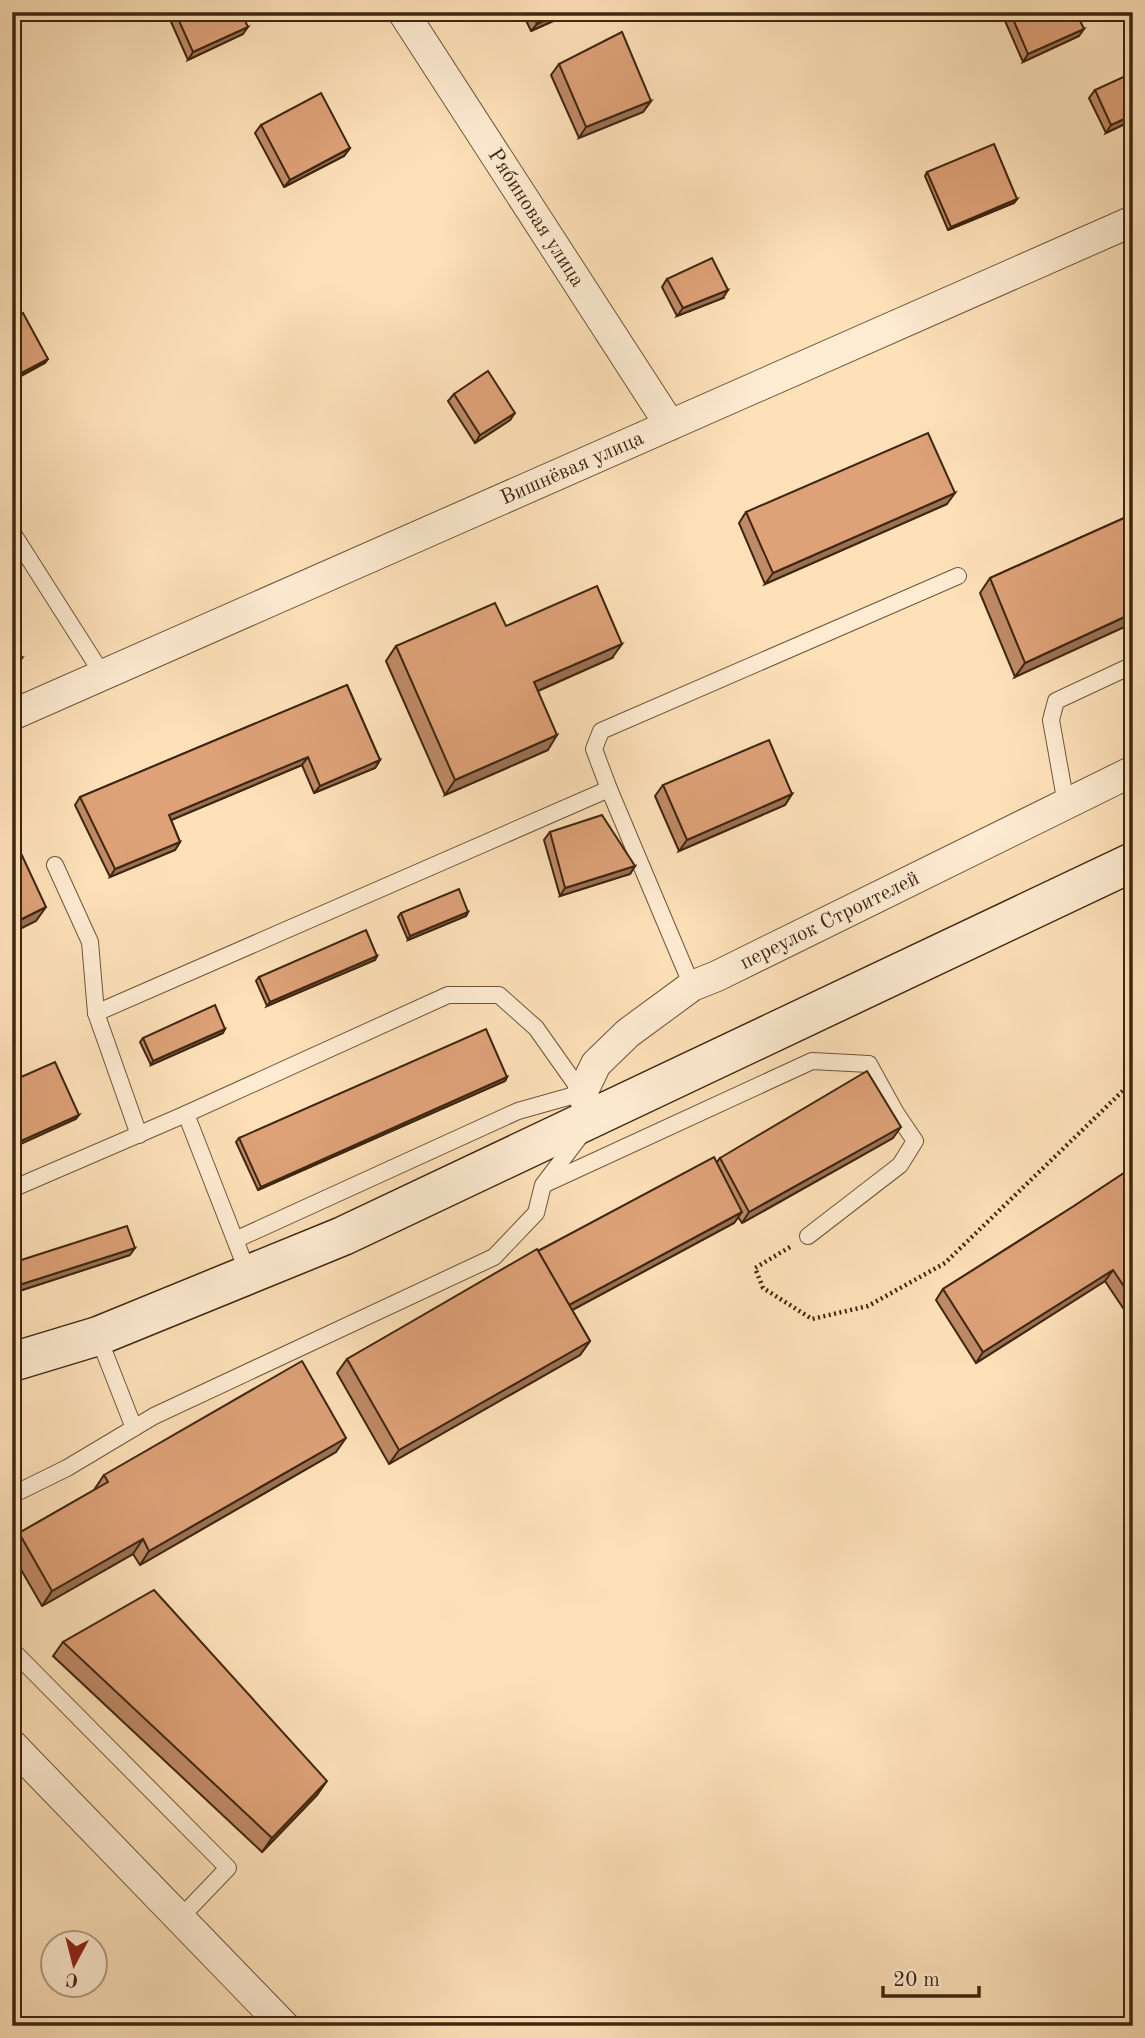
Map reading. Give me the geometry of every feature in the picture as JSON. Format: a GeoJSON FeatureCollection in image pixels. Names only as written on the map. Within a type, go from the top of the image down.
{"type":"FeatureCollection","features":[{"type":"Feature","properties":{"kind":"main road"},"geometry":{"type":"LineString","coordinates":[[12,1362],[98,1336],[241,1256],[343,1236],[587,1105],[1133,862]]}},
{"type":"Feature","properties":{"kind":"street","name":"Рябиновая улица"},"geometry":{"type":"LineString","coordinates":[[403,12],[670,425]]}},
{"type":"Feature","properties":{"kind":"street","name":"Вишнёвая улица"},"geometry":{"type":"LineString","coordinates":[[12,715],[1133,221]]}},
{"type":"Feature","properties":{"kind":"street","name":"переулок Строителей"},"geometry":{"type":"LineString","coordinates":[[587,1105],[596,1064],[628,1033],[692,986],[1133,771]]}},
{"type":"Feature","properties":{"kind":"street"},"geometry":{"type":"LineString","coordinates":[[12,1745],[284,2026]]}},
{"type":"Feature","properties":{"kind":"lane"},"geometry":{"type":"LineString","coordinates":[[12,532],[103,675]]}},
{"type":"Feature","properties":{"kind":"lane"},"geometry":{"type":"LineString","coordinates":[[692,986],[594,749],[600,731],[958,576]]}},
{"type":"Feature","properties":{"kind":"lane"},"geometry":{"type":"LineString","coordinates":[[1066,804],[1051,720],[1056,701],[1133,665]]}},
{"type":"Feature","properties":{"kind":"lane"},"geometry":{"type":"LineString","coordinates":[[96,1013],[609,789]]}},
{"type":"Feature","properties":{"kind":"lane"},"geometry":{"type":"LineString","coordinates":[[55,865],[90,942],[96,1013],[139,1135]]}},
{"type":"Feature","properties":{"kind":"lane"},"geometry":{"type":"LineString","coordinates":[[12,1189],[139,1135],[448,995],[499,995],[536,1028],[587,1105],[543,1185],[536,1213],[494,1258],[154,1416],[67,1468],[12,1495]]}},
{"type":"Feature","properties":{"kind":"lane"},"geometry":{"type":"LineString","coordinates":[[543,1185],[812,1060],[869,1064],[915,1141],[900,1165],[808,1236]]}},
{"type":"Feature","properties":{"kind":"lane"},"geometry":{"type":"LineString","coordinates":[[186,1114],[241,1256]]}},
{"type":"Feature","properties":{"kind":"lane"},"geometry":{"type":"LineString","coordinates":[[98,1336],[134,1428]]}},
{"type":"Feature","properties":{"kind":"lane"},"geometry":{"type":"LineString","coordinates":[[12,1650],[228,1868],[181,1917]]}},
{"type":"Feature","properties":{"kind":"path"},"geometry":{"type":"LineString","coordinates":[[808,1236],[755,1268],[763,1288],[812,1319],[868,1306],[945,1263],[1133,1081]]}},
{"type":"Feature","properties":{"kind":"building"},"geometry":{"type":"Polygon","coordinates":[[[175,12],[241,12],[248,27],[193,52],[175,12]]]}},
{"type":"Feature","properties":{"kind":"building"},"geometry":{"type":"Polygon","coordinates":[[[531,12],[562,12],[537,24],[531,12]]]}},
{"type":"Feature","properties":{"kind":"building"},"geometry":{"type":"Polygon","coordinates":[[[1010,12],[1076,12],[1084,29],[1028,54],[1010,12]]]}},
{"type":"Feature","properties":{"kind":"building"},"geometry":{"type":"Polygon","coordinates":[[[622,32],[651,101],[586,127],[559,64],[622,32]]]}},
{"type":"Feature","properties":{"kind":"building"},"geometry":{"type":"Polygon","coordinates":[[[1132,73],[1133,115],[1111,125],[1095,90],[1132,73]]]}},
{"type":"Feature","properties":{"kind":"building"},"geometry":{"type":"Polygon","coordinates":[[[321,93],[350,148],[290,180],[261,125],[321,93]]]}},
{"type":"Feature","properties":{"kind":"building"},"geometry":{"type":"Polygon","coordinates":[[[994,144],[1017,199],[951,227],[927,172],[994,144]]]}},
{"type":"Feature","properties":{"kind":"building"},"geometry":{"type":"Polygon","coordinates":[[[712,258],[728,290],[683,308],[667,279],[712,258]]]}},
{"type":"Feature","properties":{"kind":"building"},"geometry":{"type":"Polygon","coordinates":[[[23,313],[48,359],[12,378],[12,318],[23,313]]]}},
{"type":"Feature","properties":{"kind":"building"},"geometry":{"type":"Polygon","coordinates":[[[488,371],[515,413],[480,435],[454,394],[488,371]]]}},
{"type":"Feature","properties":{"kind":"building"},"geometry":{"type":"Polygon","coordinates":[[[928,433],[955,493],[773,573],[746,512],[928,433]]]}},
{"type":"Feature","properties":{"kind":"building"},"geometry":{"type":"Polygon","coordinates":[[[1133,514],[1133,613],[1025,663],[990,578],[1133,514]]]}},
{"type":"Feature","properties":{"kind":"building"},"geometry":{"type":"Polygon","coordinates":[[[597,586],[622,644],[534,682],[557,735],[455,780],[396,646],[495,603],[506,626],[597,586]]]}},
{"type":"Feature","properties":{"kind":"building"},"geometry":{"type":"Polygon","coordinates":[[[12,634],[22,658],[12,662],[12,634]]]}},
{"type":"Feature","properties":{"kind":"building"},"geometry":{"type":"Polygon","coordinates":[[[347,685],[380,760],[320,786],[308,757],[169,815],[180,842],[115,869],[80,797],[347,685]]]}},
{"type":"Feature","properties":{"kind":"building"},"geometry":{"type":"Polygon","coordinates":[[[769,740],[792,794],[687,840],[663,785],[769,740]]]}},
{"type":"Feature","properties":{"kind":"building"},"geometry":{"type":"Polygon","coordinates":[[[602,815],[635,866],[565,888],[550,832],[602,815]]]}},
{"type":"Feature","properties":{"kind":"building"},"geometry":{"type":"Polygon","coordinates":[[[12,834],[46,907],[12,924],[12,834]]]}},
{"type":"Feature","properties":{"kind":"building"},"geometry":{"type":"Polygon","coordinates":[[[459,889],[468,912],[410,936],[401,913],[459,889]]]}},
{"type":"Feature","properties":{"kind":"building"},"geometry":{"type":"Polygon","coordinates":[[[366,930],[377,956],[270,1002],[259,977],[366,930]]]}},
{"type":"Feature","properties":{"kind":"building"},"geometry":{"type":"Polygon","coordinates":[[[215,1005],[225,1029],[153,1061],[143,1038],[215,1005]]]}},
{"type":"Feature","properties":{"kind":"building"},"geometry":{"type":"Polygon","coordinates":[[[486,1029],[507,1077],[261,1187],[239,1138],[486,1029]]]}},
{"type":"Feature","properties":{"kind":"building"},"geometry":{"type":"Polygon","coordinates":[[[55,1062],[79,1115],[12,1145],[12,1081],[55,1062]]]}},
{"type":"Feature","properties":{"kind":"building"},"geometry":{"type":"Polygon","coordinates":[[[867,1071],[901,1127],[749,1212],[720,1158],[867,1071]]]}},
{"type":"Feature","properties":{"kind":"building"},"geometry":{"type":"Polygon","coordinates":[[[714,1157],[742,1212],[569,1305],[538,1251],[714,1157]]]}},
{"type":"Feature","properties":{"kind":"building"},"geometry":{"type":"Polygon","coordinates":[[[1133,1167],[1133,1296],[1131,1297],[1113,1270],[983,1352],[943,1289],[1133,1167]]]}},
{"type":"Feature","properties":{"kind":"building"},"geometry":{"type":"Polygon","coordinates":[[[127,1226],[135,1248],[19,1285],[12,1263],[127,1226]]]}},
{"type":"Feature","properties":{"kind":"building"},"geometry":{"type":"Polygon","coordinates":[[[537,1249],[590,1341],[399,1450],[347,1359],[537,1249]]]}},
{"type":"Feature","properties":{"kind":"building"},"geometry":{"type":"Polygon","coordinates":[[[302,1361],[346,1438],[149,1551],[143,1539],[52,1591],[19,1533],[108,1482],[104,1475],[302,1361]]]}},
{"type":"Feature","properties":{"kind":"building"},"geometry":{"type":"Polygon","coordinates":[[[154,1590],[327,1781],[272,1838],[63,1642],[154,1590]]]}}]}
